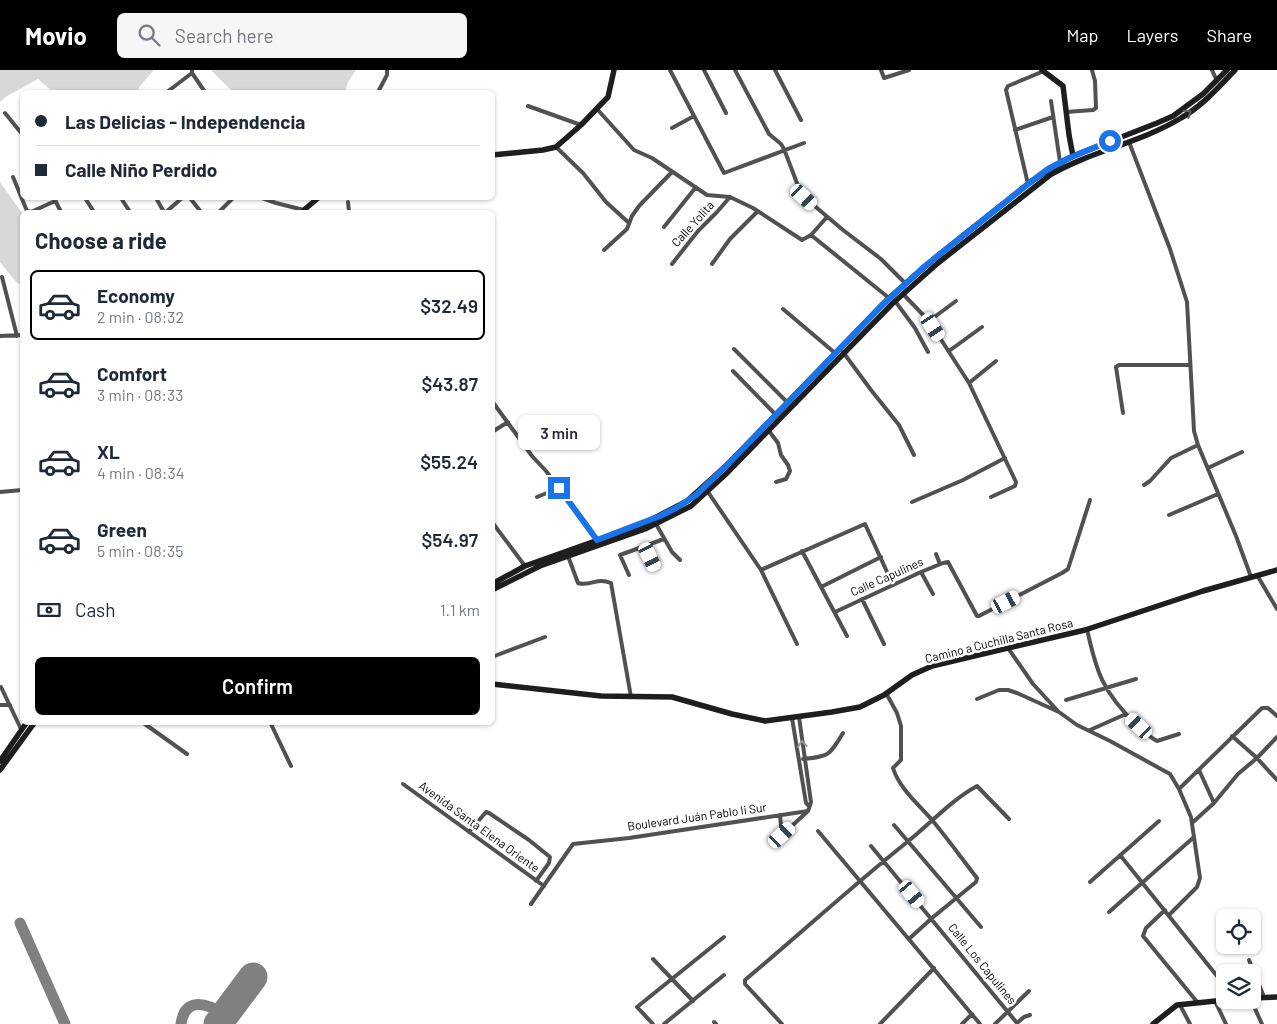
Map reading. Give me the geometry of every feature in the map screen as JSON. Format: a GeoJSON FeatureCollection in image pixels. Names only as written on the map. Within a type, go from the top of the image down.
{"type":"FeatureCollection","features":[{"type":"Feature","properties":{"kind":"main road"},"geometry":{"type":"LineString","coordinates":[[495,155],[556,148],[582,125],[608,97],[614,70]]}},
{"type":"Feature","properties":{"kind":"main road"},"geometry":{"type":"LineString","coordinates":[[1043,70],[1063,86],[1074,156]]}},
{"type":"Feature","properties":{"kind":"main road"},"geometry":{"type":"LineString","coordinates":[[495,588],[540,566],[656,524],[691,506],[708,492],[843,352],[905,283],[936,261],[1028,184],[1060,162],[1172,116],[1203,94],[1227,70]]}},
{"type":"Feature","properties":{"kind":"main road"},"geometry":{"type":"LineString","coordinates":[[952,248],[1050,175],[1070,165],[1165,127],[1196,108],[1235,70]]}},
{"type":"Feature","properties":{"kind":"main road"},"geometry":{"type":"LineString","coordinates":[[1110,141],[1113,148]]}},
{"type":"Feature","properties":{"kind":"main road"},"geometry":{"type":"LineString","coordinates":[[495,582],[526,566],[660,516],[687,501],[730,462],[835,353],[892,299],[903,294],[936,261]]}},
{"type":"Feature","properties":{"kind":"main road","name":"Camino a Cuchilla Santa Rosa"},"geometry":{"type":"LineString","coordinates":[[495,684],[601,696],[672,697],[765,721],[795,717],[860,707],[886,693],[912,675],[932,666],[1087,629],[1203,591],[1276,571]]}},
{"type":"Feature","properties":{"kind":"main road"},"geometry":{"type":"LineString","coordinates":[[0,761],[24,725]]}},
{"type":"Feature","properties":{"kind":"main road"},"geometry":{"type":"LineString","coordinates":[[0,770],[33,725]]}},
{"type":"Feature","properties":{"kind":"main road"},"geometry":{"type":"LineString","coordinates":[[1261,998],[1277,997]]}},
{"type":"Feature","properties":{"kind":"main road"},"geometry":{"type":"LineString","coordinates":[[1153,1024],[1174,1007],[1215,1001]]}},
{"type":"Feature","properties":{"kind":"street"},"geometry":{"type":"LineString","coordinates":[[379,90],[387,75],[387,70]]}},
{"type":"Feature","properties":{"kind":"street"},"geometry":{"type":"LineString","coordinates":[[670,70],[724,173],[804,143]]}},
{"type":"Feature","properties":{"kind":"street"},"geometry":{"type":"LineString","coordinates":[[704,70],[726,113]]}},
{"type":"Feature","properties":{"kind":"street"},"geometry":{"type":"LineString","coordinates":[[735,70],[768,134],[781,144],[785,150],[800,191],[827,217],[881,259],[905,283]]}},
{"type":"Feature","properties":{"kind":"street"},"geometry":{"type":"LineString","coordinates":[[775,70],[801,120]]}},
{"type":"Feature","properties":{"kind":"street"},"geometry":{"type":"LineString","coordinates":[[880,70],[884,78],[909,70]]}},
{"type":"Feature","properties":{"kind":"street"},"geometry":{"type":"LineString","coordinates":[[1028,184],[1006,90],[1008,86],[1043,70]]}},
{"type":"Feature","properties":{"kind":"street"},"geometry":{"type":"LineString","coordinates":[[1066,112],[1093,110],[1096,108],[1096,89],[1092,70]]}},
{"type":"Feature","properties":{"kind":"street"},"geometry":{"type":"LineString","coordinates":[[1212,70],[1216,81]]}},
{"type":"Feature","properties":{"kind":"street"},"geometry":{"type":"LineString","coordinates":[[170,90],[192,72],[204,90]]}},
{"type":"Feature","properties":{"kind":"street"},"geometry":{"type":"LineString","coordinates":[[1051,101],[1060,162]]}},
{"type":"Feature","properties":{"kind":"street"},"geometry":{"type":"LineString","coordinates":[[528,106],[582,125]]}},
{"type":"Feature","properties":{"kind":"street"},"geometry":{"type":"LineString","coordinates":[[597,109],[634,150],[652,158],[707,195],[730,197],[753,208],[756,212],[802,240],[811,235],[827,217]]}},
{"type":"Feature","properties":{"kind":"street"},"geometry":{"type":"LineString","coordinates":[[5,114],[20,132]]}},
{"type":"Feature","properties":{"kind":"street"},"geometry":{"type":"LineString","coordinates":[[672,128],[694,116]]}},
{"type":"Feature","properties":{"kind":"street"},"geometry":{"type":"LineString","coordinates":[[1015,130],[1053,118]]}},
{"type":"Feature","properties":{"kind":"street"},"geometry":{"type":"LineString","coordinates":[[1129,142],[1170,249],[1187,302],[1194,431],[1198,445],[1254,576],[1277,609]]}},
{"type":"Feature","properties":{"kind":"street"},"geometry":{"type":"LineString","coordinates":[[556,148],[583,173],[606,202],[629,223]]}},
{"type":"Feature","properties":{"kind":"street"},"geometry":{"type":"LineString","coordinates":[[604,250],[627,229],[639,206],[672,172]]}},
{"type":"Feature","properties":{"kind":"street"},"geometry":{"type":"LineString","coordinates":[[13,176],[20,194]]}},
{"type":"Feature","properties":{"kind":"street"},"geometry":{"type":"LineString","coordinates":[[664,227],[696,187]]}},
{"type":"Feature","properties":{"kind":"street","name":"Calle Yolita"},"geometry":{"type":"LineString","coordinates":[[672,264],[698,231],[718,212],[730,197]]}},
{"type":"Feature","properties":{"kind":"street"},"geometry":{"type":"LineString","coordinates":[[35,210],[52,200]]}},
{"type":"Feature","properties":{"kind":"street"},"geometry":{"type":"LineString","coordinates":[[167,210],[180,200]]}},
{"type":"Feature","properties":{"kind":"street"},"geometry":{"type":"LineString","coordinates":[[192,200],[199,210]]}},
{"type":"Feature","properties":{"kind":"street"},"geometry":{"type":"LineString","coordinates":[[221,210],[231,200]]}},
{"type":"Feature","properties":{"kind":"street"},"geometry":{"type":"LineString","coordinates":[[268,200],[300,210]]}},
{"type":"Feature","properties":{"kind":"street"},"geometry":{"type":"LineString","coordinates":[[348,202],[349,210]]}},
{"type":"Feature","properties":{"kind":"street"},"geometry":{"type":"LineString","coordinates":[[712,264],[730,239],[756,212]]}},
{"type":"Feature","properties":{"kind":"street"},"geometry":{"type":"LineString","coordinates":[[811,235],[892,299],[915,328],[928,352]]}},
{"type":"Feature","properties":{"kind":"street"},"geometry":{"type":"LineString","coordinates":[[2,277],[17,336]]}},
{"type":"Feature","properties":{"kind":"street"},"geometry":{"type":"LineString","coordinates":[[903,294],[929,321],[969,383],[1005,458],[1016,484],[991,497]]}},
{"type":"Feature","properties":{"kind":"street"},"geometry":{"type":"LineString","coordinates":[[929,321],[956,301]]}},
{"type":"Feature","properties":{"kind":"street"},"geometry":{"type":"LineString","coordinates":[[783,309],[835,353]]}},
{"type":"Feature","properties":{"kind":"street"},"geometry":{"type":"LineString","coordinates":[[949,351],[982,327]]}},
{"type":"Feature","properties":{"kind":"street"},"geometry":{"type":"LineString","coordinates":[[0,336],[20,335]]}},
{"type":"Feature","properties":{"kind":"street"},"geometry":{"type":"LineString","coordinates":[[734,349],[787,402]]}},
{"type":"Feature","properties":{"kind":"street"},"geometry":{"type":"LineString","coordinates":[[843,352],[900,425],[914,455]]}},
{"type":"Feature","properties":{"kind":"street"},"geometry":{"type":"LineString","coordinates":[[969,383],[996,361]]}},
{"type":"Feature","properties":{"kind":"street"},"geometry":{"type":"LineString","coordinates":[[1123,413],[1116,367],[1119,365],[1190,365]]}},
{"type":"Feature","properties":{"kind":"street"},"geometry":{"type":"LineString","coordinates":[[733,371],[775,414]]}},
{"type":"Feature","properties":{"kind":"street"},"geometry":{"type":"LineString","coordinates":[[495,405],[597,540]]}},
{"type":"Feature","properties":{"kind":"street"},"geometry":{"type":"LineString","coordinates":[[495,430],[508,422]]}},
{"type":"Feature","properties":{"kind":"street"},"geometry":{"type":"LineString","coordinates":[[768,430],[778,444],[781,455],[790,471],[786,479],[776,482]]}},
{"type":"Feature","properties":{"kind":"street"},"geometry":{"type":"LineString","coordinates":[[1144,485],[1171,458],[1198,445]]}},
{"type":"Feature","properties":{"kind":"street"},"geometry":{"type":"LineString","coordinates":[[1208,468],[1242,452]]}},
{"type":"Feature","properties":{"kind":"street"},"geometry":{"type":"LineString","coordinates":[[912,502],[963,480],[1005,458]]}},
{"type":"Feature","properties":{"kind":"street"},"geometry":{"type":"LineString","coordinates":[[537,497],[559,488]]}},
{"type":"Feature","properties":{"kind":"street"},"geometry":{"type":"LineString","coordinates":[[0,492],[20,490]]}},
{"type":"Feature","properties":{"kind":"street"},"geometry":{"type":"LineString","coordinates":[[708,492],[761,570],[797,644]]}},
{"type":"Feature","properties":{"kind":"street"},"geometry":{"type":"LineString","coordinates":[[1169,515],[1218,494]]}},
{"type":"Feature","properties":{"kind":"street","name":"Calle Capulines"},"geometry":{"type":"LineString","coordinates":[[834,612],[921,572],[948,562],[977,616],[1068,569],[1090,500]]}},
{"type":"Feature","properties":{"kind":"street"},"geometry":{"type":"LineString","coordinates":[[656,524],[664,539],[680,560]]}},
{"type":"Feature","properties":{"kind":"street"},"geometry":{"type":"LineString","coordinates":[[761,570],[865,524],[893,585]]}},
{"type":"Feature","properties":{"kind":"street"},"geometry":{"type":"LineString","coordinates":[[495,526],[526,566]]}},
{"type":"Feature","properties":{"kind":"street"},"geometry":{"type":"LineString","coordinates":[[629,575],[620,555],[664,539]]}},
{"type":"Feature","properties":{"kind":"street"},"geometry":{"type":"LineString","coordinates":[[645,547],[655,568]]}},
{"type":"Feature","properties":{"kind":"street"},"geometry":{"type":"LineString","coordinates":[[802,551],[847,636]]}},
{"type":"Feature","properties":{"kind":"street"},"geometry":{"type":"LineString","coordinates":[[936,554],[940,564]]}},
{"type":"Feature","properties":{"kind":"street"},"geometry":{"type":"LineString","coordinates":[[568,556],[578,583],[602,580],[612,583],[631,697]]}},
{"type":"Feature","properties":{"kind":"street"},"geometry":{"type":"LineString","coordinates":[[821,586],[881,557]]}},
{"type":"Feature","properties":{"kind":"street"},"geometry":{"type":"LineString","coordinates":[[921,572],[934,594]]}},
{"type":"Feature","properties":{"kind":"street"},"geometry":{"type":"LineString","coordinates":[[862,599],[884,644]]}},
{"type":"Feature","properties":{"kind":"street"},"geometry":{"type":"LineString","coordinates":[[1087,629],[1094,662],[1106,689],[1126,714],[1155,740],[1160,741],[1179,734]]}},
{"type":"Feature","properties":{"kind":"street"},"geometry":{"type":"LineString","coordinates":[[495,656],[545,637]]}},
{"type":"Feature","properties":{"kind":"street"},"geometry":{"type":"LineString","coordinates":[[1008,648],[1033,684],[1059,712],[1076,725],[1090,730],[1170,774],[1179,789],[1192,823],[1199,883],[1182,903],[1168,914]]}},
{"type":"Feature","properties":{"kind":"street"},"geometry":{"type":"LineString","coordinates":[[1066,700],[1136,679]]}},
{"type":"Feature","properties":{"kind":"street"},"geometry":{"type":"LineString","coordinates":[[2,687],[21,729]]}},
{"type":"Feature","properties":{"kind":"street"},"geometry":{"type":"LineString","coordinates":[[977,699],[999,690],[1008,690],[1059,712]]}},
{"type":"Feature","properties":{"kind":"street"},"geometry":{"type":"LineString","coordinates":[[886,693],[897,713],[901,726],[901,760],[893,768],[894,774],[908,794],[931,819],[977,878],[910,938]]}},
{"type":"Feature","properties":{"kind":"street"},"geometry":{"type":"LineString","coordinates":[[0,705],[10,705]]}},
{"type":"Feature","properties":{"kind":"street"},"geometry":{"type":"LineString","coordinates":[[1179,789],[1262,708],[1268,708],[1277,716]]}},
{"type":"Feature","properties":{"kind":"street"},"geometry":{"type":"LineString","coordinates":[[1090,730],[1126,714]]}},
{"type":"Feature","properties":{"kind":"street"},"geometry":{"type":"LineString","coordinates":[[782,835],[808,811],[811,802],[795,717]]}},
{"type":"Feature","properties":{"kind":"street"},"geometry":{"type":"LineString","coordinates":[[795,717],[798,759],[806,803],[809,806]]}},
{"type":"Feature","properties":{"kind":"street"},"geometry":{"type":"LineString","coordinates":[[146,725],[186,754]]}},
{"type":"Feature","properties":{"kind":"street"},"geometry":{"type":"LineString","coordinates":[[271,725],[291,766]]}},
{"type":"Feature","properties":{"kind":"street"},"geometry":{"type":"LineString","coordinates":[[798,759],[828,755],[844,733]]}},
{"type":"Feature","properties":{"kind":"street"},"geometry":{"type":"LineString","coordinates":[[1232,736],[1277,779]]}},
{"type":"Feature","properties":{"kind":"street"},"geometry":{"type":"LineString","coordinates":[[1192,823],[1214,803],[1238,774],[1277,737]]}},
{"type":"Feature","properties":{"kind":"street"},"geometry":{"type":"LineString","coordinates":[[1199,770],[1214,803]]}},
{"type":"Feature","properties":{"kind":"street","name":"Avenida Santa Elena Oriente"},"geometry":{"type":"LineString","coordinates":[[403,784],[544,886]]}},
{"type":"Feature","properties":{"kind":"street"},"geometry":{"type":"LineString","coordinates":[[782,1024],[745,984],[745,980],[908,842],[931,819],[967,792],[977,786],[1009,819]]}},
{"type":"Feature","properties":{"kind":"street","name":"Boulevard Juán Pablo Ii Sur"},"geometry":{"type":"LineString","coordinates":[[531,904],[573,844],[629,838],[808,811]]}},
{"type":"Feature","properties":{"kind":"street"},"geometry":{"type":"LineString","coordinates":[[469,832],[486,812],[489,812],[508,825],[550,857],[549,863],[536,881]]}},
{"type":"Feature","properties":{"kind":"street"},"geometry":{"type":"LineString","coordinates":[[780,815],[782,835],[780,843]]}},
{"type":"Feature","properties":{"kind":"street"},"geometry":{"type":"LineString","coordinates":[[1090,882],[1159,821]]}},
{"type":"Feature","properties":{"kind":"street"},"geometry":{"type":"LineString","coordinates":[[894,825],[981,927]]}},
{"type":"Feature","properties":{"kind":"street"},"geometry":{"type":"LineString","coordinates":[[818,831],[910,938],[980,1024]]}},
{"type":"Feature","properties":{"kind":"street"},"geometry":{"type":"LineString","coordinates":[[1110,912],[1194,837]]}},
{"type":"Feature","properties":{"kind":"street","name":"Calle Los Capulines"},"geometry":{"type":"LineString","coordinates":[[871,846],[1017,1023]]}},
{"type":"Feature","properties":{"kind":"street"},"geometry":{"type":"LineString","coordinates":[[1120,855],[1216,975]]}},
{"type":"Feature","properties":{"kind":"street"},"geometry":{"type":"LineString","coordinates":[[1165,910],[1146,928],[1143,936],[1198,1003]]}},
{"type":"Feature","properties":{"kind":"street"},"geometry":{"type":"LineString","coordinates":[[653,1024],[637,1007],[724,937]]}},
{"type":"Feature","properties":{"kind":"street"},"geometry":{"type":"LineString","coordinates":[[653,959],[693,1001]]}},
{"type":"Feature","properties":{"kind":"street"},"geometry":{"type":"LineString","coordinates":[[1249,960],[1264,997]]}},
{"type":"Feature","properties":{"kind":"street"},"geometry":{"type":"LineString","coordinates":[[880,1024],[934,968]]}},
{"type":"Feature","properties":{"kind":"street"},"geometry":{"type":"LineString","coordinates":[[664,1024],[724,975]]}},
{"type":"Feature","properties":{"kind":"street"},"geometry":{"type":"LineString","coordinates":[[995,1024],[1029,991]]}},
{"type":"Feature","properties":{"kind":"street"},"geometry":{"type":"LineString","coordinates":[[1215,1001],[1226,1024]]}},
{"type":"Feature","properties":{"kind":"street"},"geometry":{"type":"LineString","coordinates":[[1180,1005],[1190,1024]]}},
{"type":"Feature","properties":{"kind":"street"},"geometry":{"type":"LineString","coordinates":[[1256,1009],[1262,1024]]}},
{"type":"Feature","properties":{"kind":"street"},"geometry":{"type":"LineString","coordinates":[[962,1024],[972,1014]]}},
{"type":"Feature","properties":{"kind":"street"},"geometry":{"type":"LineString","coordinates":[[1017,1023],[1030,1015]]}},
{"type":"Feature","properties":{"kind":"shaded area"},"geometry":{"type":"Polygon","coordinates":[[[0,70],[154,70],[138,90],[51,90],[38,79],[7,96],[0,102],[0,70]]]}},
{"type":"Feature","properties":{"kind":"shaded area"},"geometry":{"type":"Polygon","coordinates":[[[211,70],[356,70],[348,82],[346,90],[231,90],[211,70]]]}},
{"type":"Feature","properties":{"kind":"shaded area"},"geometry":{"type":"Polygon","coordinates":[[[0,182],[20,210],[20,284],[16,282],[0,262],[0,182]]]}},
{"type":"Feature","properties":{"kind":"taxiway"},"geometry":{"type":"LineString","coordinates":[[20,923],[65,1024]]}},
{"type":"Feature","properties":{"kind":"taxiway"},"geometry":{"type":"LineString","coordinates":[[181,1024],[187,1009],[198,1004],[211,1007],[224,1015]]}},
{"type":"Feature","properties":{"kind":"runway"},"geometry":{"type":"LineString","coordinates":[[218,1024],[253,977]]}},
{"type":"Feature","properties":{"kind":"route"},"geometry":{"type":"LineString","coordinates":[[559,488],[597,540],[642,524],[676,508],[696,495],[730,462],[881,306],[925,266],[1048,169],[1110,141]]}}]}
